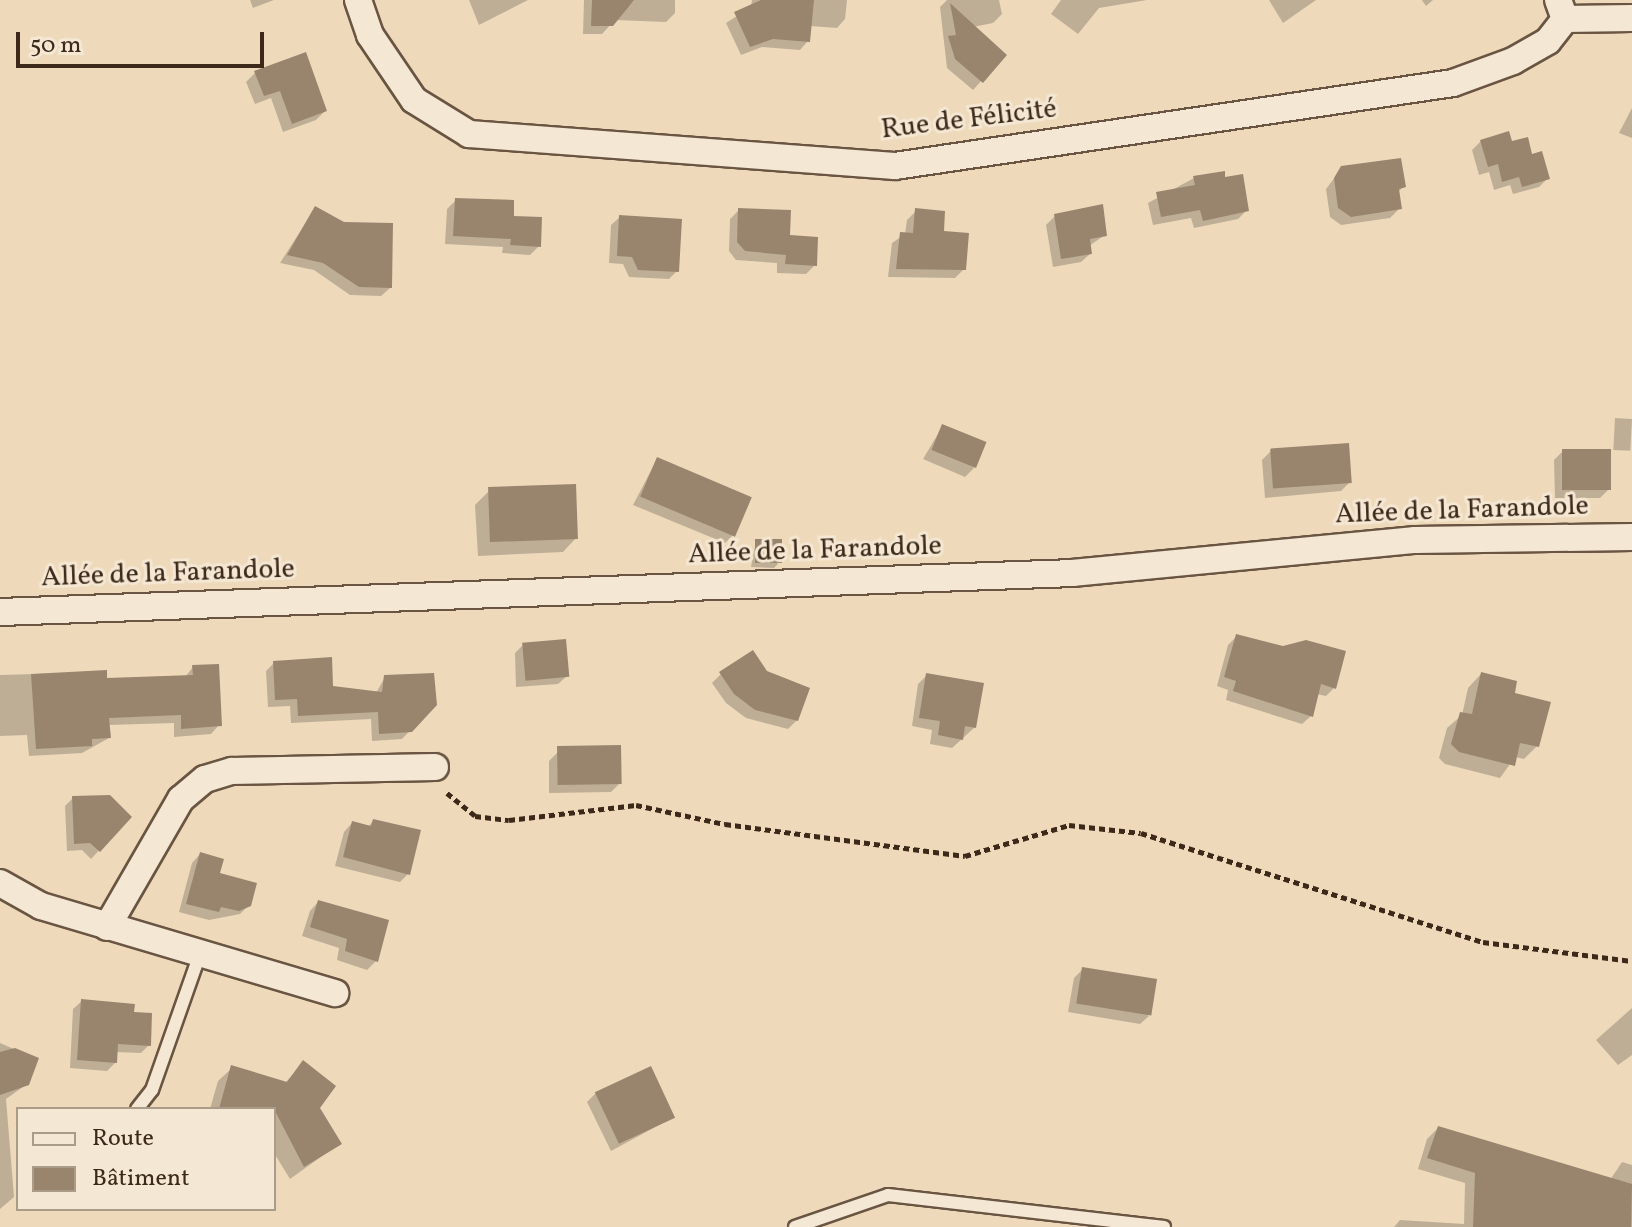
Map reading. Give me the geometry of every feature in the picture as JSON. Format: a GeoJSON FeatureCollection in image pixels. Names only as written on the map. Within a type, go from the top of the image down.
{"type":"FeatureCollection","features":[{"type":"Feature","properties":{"kind":"street","name":"Rue de Félicité"},"geometry":{"type":"LineString","coordinates":[[358,0],[370,35],[414,100],[469,134],[895,166],[1453,83],[1513,61],[1548,41],[1561,10]]}},
{"type":"Feature","properties":{"kind":"street"},"geometry":{"type":"LineString","coordinates":[[1561,10],[1632,18]]}},
{"type":"Feature","properties":{"kind":"street","name":"Allée de la Farandole"},"geometry":{"type":"LineString","coordinates":[[0,612],[1072,573],[1415,540],[1632,537]]}},
{"type":"Feature","properties":{"kind":"street"},"geometry":{"type":"LineString","coordinates":[[107,927],[181,799],[205,779],[232,771],[435,767]]}},
{"type":"Feature","properties":{"kind":"street"},"geometry":{"type":"LineString","coordinates":[[0,883],[41,906],[335,993]]}},
{"type":"Feature","properties":{"kind":"lane"},"geometry":{"type":"LineString","coordinates":[[139,1107],[152,1090],[200,954]]}},
{"type":"Feature","properties":{"kind":"lane"},"geometry":{"type":"LineString","coordinates":[[795,1227],[888,1195],[1164,1227]]}},
{"type":"Feature","properties":{"kind":"path"},"geometry":{"type":"LineString","coordinates":[[435,767],[449,798],[475,816],[509,820],[636,805],[725,824],[965,856],[1069,825],[1141,833],[1483,942],[1632,961]]}},
{"type":"Feature","properties":{"kind":"building"},"geometry":{"type":"Polygon","coordinates":[[[592,0],[634,0],[613,26],[591,26],[592,0]]]}},
{"type":"Feature","properties":{"kind":"building"},"geometry":{"type":"Polygon","coordinates":[[[761,0],[814,0],[810,42],[773,39],[750,47],[734,12],[761,0]]]}},
{"type":"Feature","properties":{"kind":"building"},"geometry":{"type":"Polygon","coordinates":[[[950,3],[1007,55],[983,83],[955,59],[948,36],[956,35],[950,3]]]}},
{"type":"Feature","properties":{"kind":"building"},"geometry":{"type":"Polygon","coordinates":[[[306,52],[327,111],[292,124],[280,91],[264,96],[254,71],[306,52]]]}},
{"type":"Feature","properties":{"kind":"building"},"geometry":{"type":"Polygon","coordinates":[[[1509,131],[1512,141],[1528,137],[1532,154],[1542,151],[1550,179],[1522,187],[1519,177],[1502,182],[1498,164],[1488,167],[1480,140],[1509,131]]]}},
{"type":"Feature","properties":{"kind":"building"},"geometry":{"type":"Polygon","coordinates":[[[1401,158],[1406,187],[1399,189],[1402,209],[1351,217],[1338,208],[1334,178],[1341,166],[1401,158]]]}},
{"type":"Feature","properties":{"kind":"building"},"geometry":{"type":"Polygon","coordinates":[[[1225,171],[1225,177],[1243,174],[1249,211],[1203,221],[1200,210],[1161,217],[1156,192],[1195,185],[1193,176],[1225,171]]]}},
{"type":"Feature","properties":{"kind":"building"},"geometry":{"type":"Polygon","coordinates":[[[455,198],[514,200],[514,216],[542,217],[541,247],[510,245],[511,239],[453,236],[455,198]]]}},
{"type":"Feature","properties":{"kind":"building"},"geometry":{"type":"Polygon","coordinates":[[[1103,204],[1107,236],[1090,239],[1092,254],[1061,259],[1054,214],[1103,204]]]}},
{"type":"Feature","properties":{"kind":"building"},"geometry":{"type":"Polygon","coordinates":[[[315,206],[344,222],[393,223],[392,288],[359,287],[323,263],[287,255],[315,206]]]}},
{"type":"Feature","properties":{"kind":"building"},"geometry":{"type":"Polygon","coordinates":[[[738,208],[791,210],[790,235],[818,237],[817,266],[785,264],[786,255],[745,251],[737,242],[738,208]]]}},
{"type":"Feature","properties":{"kind":"building"},"geometry":{"type":"Polygon","coordinates":[[[915,208],[945,211],[944,231],[969,233],[966,270],[896,269],[900,232],[913,233],[915,208]]]}},
{"type":"Feature","properties":{"kind":"building"},"geometry":{"type":"Polygon","coordinates":[[[619,215],[682,219],[679,272],[638,270],[632,257],[617,256],[619,215]]]}},
{"type":"Feature","properties":{"kind":"building"},"geometry":{"type":"Polygon","coordinates":[[[942,424],[987,442],[976,468],[932,450],[942,424]]]}},
{"type":"Feature","properties":{"kind":"building"},"geometry":{"type":"Polygon","coordinates":[[[1349,443],[1352,483],[1273,488],[1270,449],[1349,443]]]}},
{"type":"Feature","properties":{"kind":"building"},"geometry":{"type":"Polygon","coordinates":[[[1562,449],[1611,449],[1611,490],[1562,490],[1562,449]]]}},
{"type":"Feature","properties":{"kind":"building"},"geometry":{"type":"Polygon","coordinates":[[[657,457],[752,497],[735,537],[640,497],[657,457]]]}},
{"type":"Feature","properties":{"kind":"building"},"geometry":{"type":"Polygon","coordinates":[[[576,484],[578,539],[490,542],[488,487],[576,484]]]}},
{"type":"Feature","properties":{"kind":"building"},"geometry":{"type":"Polygon","coordinates":[[[755,539],[782,539],[782,563],[755,563],[755,539]]]}},
{"type":"Feature","properties":{"kind":"building"},"geometry":{"type":"Polygon","coordinates":[[[1236,634],[1283,646],[1306,640],[1346,651],[1336,689],[1321,684],[1313,717],[1233,691],[1236,681],[1224,677],[1236,634]]]}},
{"type":"Feature","properties":{"kind":"building"},"geometry":{"type":"Polygon","coordinates":[[[566,639],[569,677],[525,681],[522,643],[566,639]]]}},
{"type":"Feature","properties":{"kind":"building"},"geometry":{"type":"Polygon","coordinates":[[[753,650],[767,671],[810,688],[798,721],[755,710],[734,694],[719,672],[753,650]]]}},
{"type":"Feature","properties":{"kind":"building"},"geometry":{"type":"Polygon","coordinates":[[[332,657],[333,686],[382,692],[384,675],[434,673],[437,705],[412,732],[379,734],[378,712],[298,716],[297,699],[275,700],[273,661],[332,657]]]}},
{"type":"Feature","properties":{"kind":"building"},"geometry":{"type":"Polygon","coordinates":[[[219,664],[222,726],[181,729],[181,715],[109,718],[111,738],[92,739],[92,746],[36,749],[31,674],[107,670],[107,678],[193,675],[192,665],[219,664]]]}},
{"type":"Feature","properties":{"kind":"building"},"geometry":{"type":"Polygon","coordinates":[[[1481,672],[1517,681],[1515,693],[1551,702],[1539,747],[1520,743],[1515,766],[1459,752],[1451,744],[1460,712],[1472,714],[1481,672]]]}},
{"type":"Feature","properties":{"kind":"building"},"geometry":{"type":"Polygon","coordinates":[[[926,673],[984,683],[976,728],[965,726],[963,740],[938,735],[940,721],[919,718],[926,673]]]}},
{"type":"Feature","properties":{"kind":"building"},"geometry":{"type":"Polygon","coordinates":[[[621,745],[622,784],[558,785],[557,746],[621,745]]]}},
{"type":"Feature","properties":{"kind":"building"},"geometry":{"type":"Polygon","coordinates":[[[110,795],[132,817],[100,852],[90,843],[74,844],[72,796],[110,795]]]}},
{"type":"Feature","properties":{"kind":"building"},"geometry":{"type":"Polygon","coordinates":[[[373,819],[421,830],[410,875],[343,857],[352,821],[371,826],[373,819]]]}},
{"type":"Feature","properties":{"kind":"building"},"geometry":{"type":"Polygon","coordinates":[[[200,852],[224,859],[220,873],[257,883],[251,906],[239,911],[221,907],[219,912],[186,904],[200,852]]]}},
{"type":"Feature","properties":{"kind":"building"},"geometry":{"type":"Polygon","coordinates":[[[318,900],[389,920],[378,962],[345,951],[347,939],[310,927],[318,900]]]}},
{"type":"Feature","properties":{"kind":"building"},"geometry":{"type":"Polygon","coordinates":[[[1082,967],[1157,979],[1151,1015],[1076,1004],[1082,967]]]}},
{"type":"Feature","properties":{"kind":"building"},"geometry":{"type":"Polygon","coordinates":[[[81,999],[135,1004],[134,1012],[152,1013],[151,1046],[118,1044],[117,1063],[77,1060],[81,999]]]}},
{"type":"Feature","properties":{"kind":"building"},"geometry":{"type":"Polygon","coordinates":[[[15,1048],[39,1058],[29,1085],[0,1095],[0,1052],[15,1048]]]}},
{"type":"Feature","properties":{"kind":"building"},"geometry":{"type":"Polygon","coordinates":[[[303,1060],[336,1086],[320,1108],[342,1144],[304,1167],[276,1113],[276,1107],[220,1107],[231,1065],[287,1082],[303,1060]]]}},
{"type":"Feature","properties":{"kind":"building"},"geometry":{"type":"Polygon","coordinates":[[[651,1066],[675,1118],[619,1144],[595,1092],[651,1066]]]}},
{"type":"Feature","properties":{"kind":"building"},"geometry":{"type":"Polygon","coordinates":[[[1438,1126],[1632,1184],[1631,1227],[1473,1227],[1475,1173],[1427,1158],[1438,1126]]]}}]}
